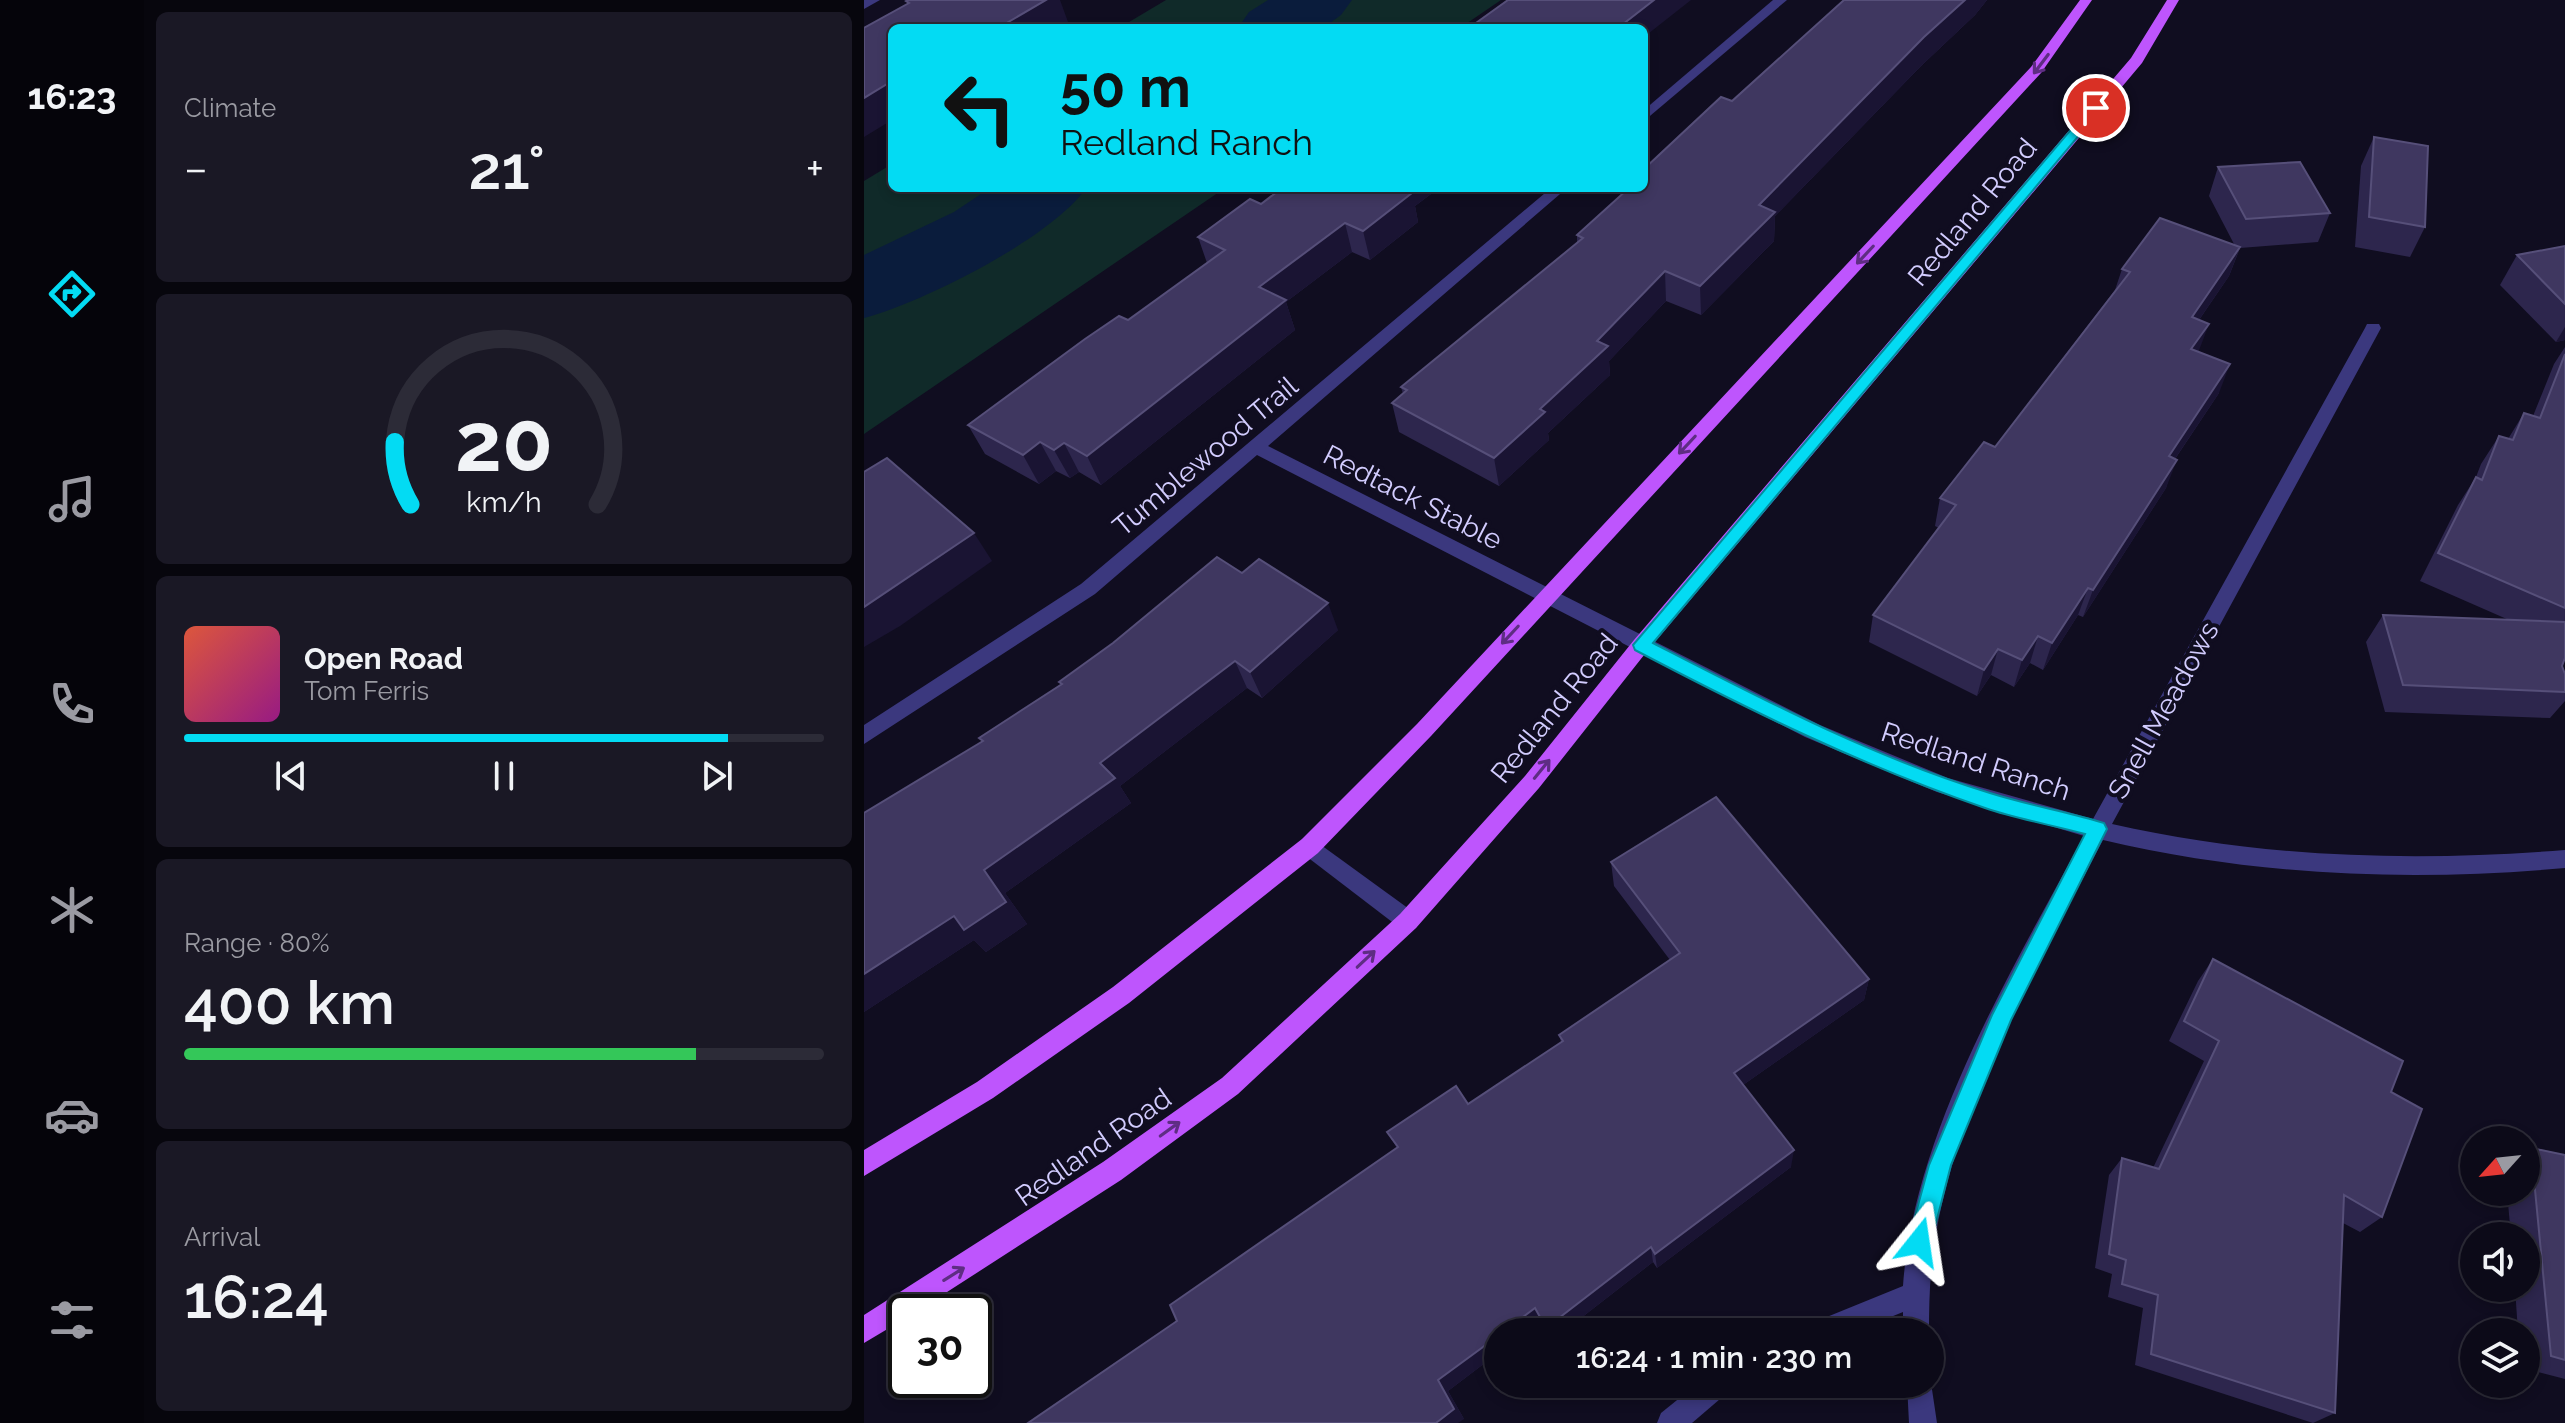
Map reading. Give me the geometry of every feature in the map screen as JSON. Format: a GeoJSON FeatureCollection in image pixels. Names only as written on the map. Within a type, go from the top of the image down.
{"type":"FeatureCollection","features":[{"type":"Feature","properties":{"kind":"main road","name":"Redland Road"},"geometry":{"type":"LineString","coordinates":[[864,1164],[985,1090],[1121,995],[1310,846],[1424,730],[2036,70],[2086,0]]}},
{"type":"Feature","properties":{"kind":"main road","name":"Redland Road"},"geometry":{"type":"LineString","coordinates":[[864,1330],[1112,1171],[1230,1086],[1408,921],[1532,782],[1641,645],[2137,60],[2173,0]]}},
{"type":"Feature","properties":{"kind":"street"},"geometry":{"type":"LineString","coordinates":[[864,5],[874,0]]}},
{"type":"Feature","properties":{"kind":"street"},"geometry":{"type":"LineString","coordinates":[[1648,114],[1781,0]]}},
{"type":"Feature","properties":{"kind":"street","name":"Tumblewood Trail"},"geometry":{"type":"LineString","coordinates":[[864,736],[1088,589],[1555,192]]}},
{"type":"Feature","properties":{"kind":"street","name":"Snell Meadows"},"geometry":{"type":"LineString","coordinates":[[1915,1318],[1919,1242],[1940,1165],[2002,1015],[2097,829],[2373,328]]}},
{"type":"Feature","properties":{"kind":"street","name":"Redtack Stable"},"geometry":{"type":"LineString","coordinates":[[1255,447],[1546,597]]}},
{"type":"Feature","properties":{"kind":"street","name":"Redland Ranch"},"geometry":{"type":"LineString","coordinates":[[1546,597],[1767,710],[1867,756],[1989,801],[2097,829],[2256,859],[2379,868],[2498,866],[2565,859]]}},
{"type":"Feature","properties":{"kind":"street"},"geometry":{"type":"LineString","coordinates":[[1310,846],[1408,921]]}},
{"type":"Feature","properties":{"kind":"street"},"geometry":{"type":"LineString","coordinates":[[1856,1318],[1914,1295]]}},
{"type":"Feature","properties":{"kind":"street"},"geometry":{"type":"LineString","coordinates":[[1671,1423],[1701,1398]]}},
{"type":"Feature","properties":{"kind":"street"},"geometry":{"type":"LineString","coordinates":[[1921,1398],[1923,1423]]}},
{"type":"Feature","properties":{"kind":"green space"},"geometry":{"type":"Polygon","coordinates":[[[1166,0],[1501,0],[1466,24],[1126,24],[1166,0]]]}},
{"type":"Feature","properties":{"kind":"green space"},"geometry":{"type":"Polygon","coordinates":[[[888,166],[888,192],[1219,192],[864,434],[864,181],[888,166]]]}},
{"type":"Feature","properties":{"kind":"building"},"geometry":{"type":"Polygon","coordinates":[[[1046,0],[1005,24],[888,24],[888,83],[864,98],[864,28],[909,3],[906,1],[1046,0]]]}},
{"type":"Feature","properties":{"kind":"building"},"geometry":{"type":"Polygon","coordinates":[[[1508,0],[1654,0],[1623,24],[1475,24],[1508,0]]]}},
{"type":"Feature","properties":{"kind":"building"},"geometry":{"type":"Polygon","coordinates":[[[1844,0],[1965,0],[1924,37],[1759,205],[1775,212],[1700,286],[1665,271],[1597,341],[1608,346],[1540,409],[1545,412],[1494,458],[1392,403],[1407,390],[1401,387],[1583,238],[1577,235],[1625,192],[1648,192],[1648,165],[1721,97],[1732,101],[1844,0]]]}},
{"type":"Feature","properties":{"kind":"building"},"geometry":{"type":"Polygon","coordinates":[[[2374,137],[2428,146],[2425,227],[2369,217],[2374,137]]]}},
{"type":"Feature","properties":{"kind":"building"},"geometry":{"type":"Polygon","coordinates":[[[2300,162],[2330,213],[2246,219],[2218,167],[2300,162]]]}},
{"type":"Feature","properties":{"kind":"building"},"geometry":{"type":"Polygon","coordinates":[[[1277,192],[1412,193],[1363,231],[1345,223],[1259,287],[1286,300],[1087,456],[1064,443],[1054,450],[1040,442],[1023,455],[968,425],[1085,339],[1119,316],[1128,320],[1225,250],[1198,237],[1250,199],[1261,204],[1277,192]]]}},
{"type":"Feature","properties":{"kind":"building"},"geometry":{"type":"Polygon","coordinates":[[[2160,218],[2240,247],[2192,317],[2209,324],[2191,349],[2230,364],[2169,456],[2177,460],[2093,590],[2088,588],[2052,643],[2038,636],[2022,660],[1998,649],[1984,670],[1873,615],[1956,505],[1940,498],[1984,442],[1995,447],[2130,272],[2122,269],[2160,218]]]}},
{"type":"Feature","properties":{"kind":"building"},"geometry":{"type":"Polygon","coordinates":[[[2565,246],[2565,304],[2517,255],[2565,246]]]}},
{"type":"Feature","properties":{"kind":"building"},"geometry":{"type":"Polygon","coordinates":[[[2565,354],[2565,608],[2438,553],[2476,477],[2482,480],[2499,436],[2513,440],[2524,413],[2540,418],[2565,354]]]}},
{"type":"Feature","properties":{"kind":"building"},"geometry":{"type":"Polygon","coordinates":[[[887,458],[974,533],[864,607],[864,472],[887,458]]]}},
{"type":"Feature","properties":{"kind":"building"},"geometry":{"type":"Polygon","coordinates":[[[1217,557],[1242,573],[1259,559],[1328,603],[1250,672],[1235,661],[1100,763],[1115,778],[984,870],[1006,902],[964,930],[954,916],[864,974],[864,813],[983,741],[979,738],[1062,684],[1059,682],[1113,643],[1217,557]]]}},
{"type":"Feature","properties":{"kind":"building"},"geometry":{"type":"Polygon","coordinates":[[[2383,615],[2565,622],[2565,658],[2562,666],[2565,692],[2403,685],[2383,615]]]}},
{"type":"Feature","properties":{"kind":"building"},"geometry":{"type":"Polygon","coordinates":[[[1716,797],[1869,979],[1734,1073],[1794,1150],[1655,1254],[1651,1247],[1559,1318],[1540,1318],[1535,1308],[1522,1318],[1484,1318],[1484,1346],[1438,1380],[1454,1409],[1436,1423],[1028,1423],[1177,1321],[1170,1305],[1398,1147],[1387,1132],[1456,1086],[1468,1104],[1563,1041],[1559,1035],[1680,953],[1611,862],[1716,797]]]}},
{"type":"Feature","properties":{"kind":"building"},"geometry":{"type":"Polygon","coordinates":[[[2213,959],[2403,1061],[2391,1092],[2422,1109],[2382,1217],[2344,1195],[2335,1413],[2151,1354],[2158,1295],[2122,1284],[2126,1260],[2109,1254],[2122,1158],[2159,1169],[2219,1041],[2184,1021],[2213,959]]]}},
{"type":"Feature","properties":{"kind":"building"},"geometry":{"type":"Polygon","coordinates":[[[2540,1150],[2565,1155],[2565,1360],[2551,1356],[2538,1222],[2540,1150]]]}},
{"type":"Feature","properties":{"kind":"waterway"},"geometry":{"type":"LineString","coordinates":[[1281,24],[1316,0]]}},
{"type":"Feature","properties":{"kind":"waterway"},"geometry":{"type":"LineString","coordinates":[[864,290],[984,230],[1039,192]]}},
{"type":"Feature","properties":{"kind":"route"},"geometry":{"type":"LineString","coordinates":[[1919,1242],[1940,1165],[2002,1015],[2097,829],[1989,801],[1867,756],[1767,710],[1641,645],[2096,108]]}}]}
